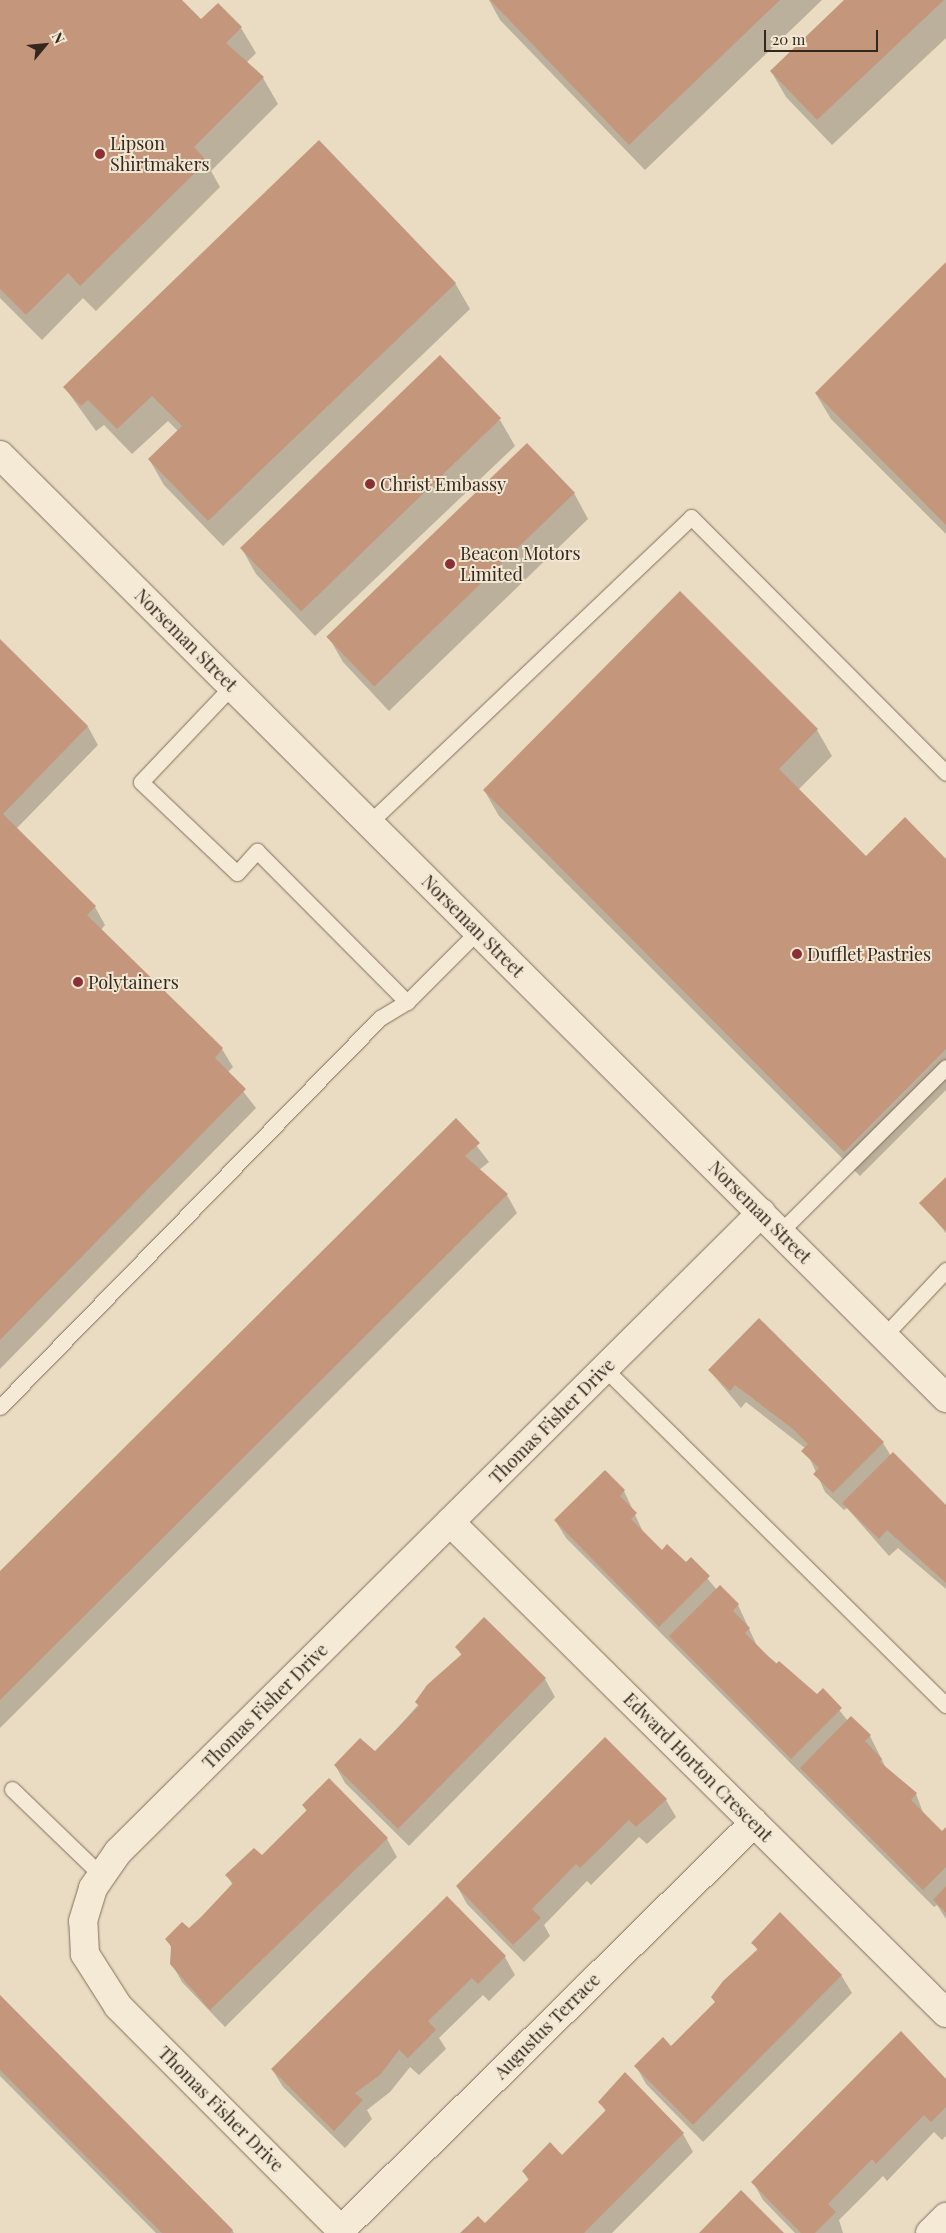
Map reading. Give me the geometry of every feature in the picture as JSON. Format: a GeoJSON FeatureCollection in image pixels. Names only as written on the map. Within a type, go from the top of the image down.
{"type":"FeatureCollection","features":[{"type":"Feature","properties":{"kind":"street","name":"Norseman Street"},"geometry":{"type":"LineString","coordinates":[[0,454],[946,1398]]}},
{"type":"Feature","properties":{"kind":"street","name":"Thomas Fisher Drive"},"geometry":{"type":"LineString","coordinates":[[342,2231],[118,2006],[85,1954],[83,1921],[102,1876],[118,1852],[761,1213]]}},
{"type":"Feature","properties":{"kind":"street","name":"Edward Horton Crescent"},"geometry":{"type":"LineString","coordinates":[[450,1522],[946,2013]]}},
{"type":"Feature","properties":{"kind":"street","name":"Augustus Terrace"},"geometry":{"type":"LineString","coordinates":[[342,2231],[754,1823]]}},
{"type":"Feature","properties":{"kind":"street"},"geometry":{"type":"LineString","coordinates":[[930,2233],[946,2217]]}},
{"type":"Feature","properties":{"kind":"lane"},"geometry":{"type":"LineString","coordinates":[[370,823],[691,517],[946,772]]}},
{"type":"Feature","properties":{"kind":"lane"},"geometry":{"type":"LineString","coordinates":[[232,686],[140,782],[237,873],[257,851],[407,1002]]}},
{"type":"Feature","properties":{"kind":"lane"},"geometry":{"type":"LineString","coordinates":[[0,1407],[380,1018],[407,1002],[478,931]]}},
{"type":"Feature","properties":{"kind":"lane"},"geometry":{"type":"LineString","coordinates":[[780,1232],[946,1067]]}},
{"type":"Feature","properties":{"kind":"lane"},"geometry":{"type":"LineString","coordinates":[[884,1336],[946,1270]]}},
{"type":"Feature","properties":{"kind":"lane"},"geometry":{"type":"LineString","coordinates":[[605,1369],[946,1705]]}},
{"type":"Feature","properties":{"kind":"lane"},"geometry":{"type":"LineString","coordinates":[[12,1789],[102,1876]]}},
{"type":"Feature","properties":{"kind":"building","name":"Lipson Shirtmakers"},"geometry":{"type":"Polygon","coordinates":[[[0,0],[182,0],[201,19],[218,3],[242,27],[226,43],[264,77],[194,147],[207,161],[80,286],[68,273],[26,315],[0,289],[0,0]]]}},
{"type":"Feature","properties":{"kind":"building"},"geometry":{"type":"Polygon","coordinates":[[[490,0],[780,0],[629,145],[490,0]]]}},
{"type":"Feature","properties":{"kind":"building"},"geometry":{"type":"Polygon","coordinates":[[[844,0],[944,0],[817,120],[770,71],[844,0]]]}},
{"type":"Feature","properties":{"kind":"building"},"geometry":{"type":"Polygon","coordinates":[[[319,140],[456,283],[208,521],[148,459],[182,426],[152,396],[117,429],[88,400],[81,406],[63,387],[319,140]]]}},
{"type":"Feature","properties":{"kind":"building"},"geometry":{"type":"Polygon","coordinates":[[[946,262],[946,525],[815,393],[946,262]]]}},
{"type":"Feature","properties":{"kind":"building","name":"Christ Embassy"},"geometry":{"type":"Polygon","coordinates":[[[440,355],[501,418],[301,611],[240,548],[440,355]]]}},
{"type":"Feature","properties":{"kind":"building","name":"Beacon Motors Limited"},"geometry":{"type":"Polygon","coordinates":[[[527,443],[575,493],[374,686],[326,637],[527,443]]]}},
{"type":"Feature","properties":{"kind":"building","name":"Dufflet Pastries"},"geometry":{"type":"Polygon","coordinates":[[[680,591],[818,729],[779,769],[866,856],[905,817],[946,859],[946,1049],[844,1152],[483,790],[680,591]]]}},
{"type":"Feature","properties":{"kind":"building","name":"Polytainers"},"geometry":{"type":"Polygon","coordinates":[[[0,639],[88,726],[3,814],[96,906],[87,915],[223,1048],[215,1058],[246,1089],[0,1340],[0,639]]]}},
{"type":"Feature","properties":{"kind":"building"},"geometry":{"type":"Polygon","coordinates":[[[456,1118],[480,1143],[465,1156],[508,1194],[0,1700],[0,1571],[456,1118]]]}},
{"type":"Feature","properties":{"kind":"building"},"geometry":{"type":"Polygon","coordinates":[[[946,1177],[946,1231],[919,1203],[946,1177]]]}},
{"type":"Feature","properties":{"kind":"building"},"geometry":{"type":"Polygon","coordinates":[[[759,1318],[884,1442],[833,1493],[813,1474],[819,1468],[801,1451],[808,1444],[793,1429],[735,1385],[730,1391],[708,1370],[759,1318]]]}},
{"type":"Feature","properties":{"kind":"building"},"geometry":{"type":"Polygon","coordinates":[[[893,1452],[946,1505],[946,1583],[887,1530],[879,1539],[842,1503],[893,1452]]]}},
{"type":"Feature","properties":{"kind":"building"},"geometry":{"type":"Polygon","coordinates":[[[605,1470],[625,1490],[620,1496],[637,1513],[631,1519],[662,1550],[667,1544],[686,1562],[691,1557],[710,1576],[659,1627],[554,1520],[605,1470]]]}},
{"type":"Feature","properties":{"kind":"building"},"geometry":{"type":"Polygon","coordinates":[[[720,1585],[739,1604],[733,1611],[750,1628],[745,1633],[776,1664],[779,1661],[817,1694],[823,1688],[842,1708],[791,1759],[669,1636],[720,1585]]]}},
{"type":"Feature","properties":{"kind":"building"},"geometry":{"type":"Polygon","coordinates":[[[484,1617],[546,1678],[398,1829],[334,1765],[360,1738],[375,1751],[419,1706],[415,1702],[427,1685],[462,1654],[455,1647],[484,1617]]]}},
{"type":"Feature","properties":{"kind":"building"},"geometry":{"type":"Polygon","coordinates":[[[851,1716],[871,1735],[865,1741],[882,1759],[880,1762],[917,1793],[911,1800],[942,1831],[946,1827],[946,1867],[923,1890],[800,1768],[851,1716]]]}},
{"type":"Feature","properties":{"kind":"building"},"geometry":{"type":"Polygon","coordinates":[[[605,1737],[667,1799],[636,1827],[629,1820],[580,1868],[576,1864],[532,1909],[541,1918],[513,1945],[456,1886],[605,1737]]]}},
{"type":"Feature","properties":{"kind":"building"},"geometry":{"type":"Polygon","coordinates":[[[329,1778],[388,1838],[210,2010],[170,1964],[171,1946],[165,1939],[182,1922],[189,1928],[201,1917],[233,1883],[225,1875],[254,1848],[262,1855],[307,1810],[302,1805],[329,1778]]]}},
{"type":"Feature","properties":{"kind":"building"},"geometry":{"type":"Polygon","coordinates":[[[946,1886],[946,1913],[933,1900],[946,1886]]]}},
{"type":"Feature","properties":{"kind":"building"},"geometry":{"type":"Polygon","coordinates":[[[447,1896],[506,1956],[478,1984],[472,1978],[428,2021],[436,2030],[408,2058],[399,2050],[380,2075],[355,2093],[363,2100],[334,2131],[271,2069],[447,1896]]]}},
{"type":"Feature","properties":{"kind":"building"},"geometry":{"type":"Polygon","coordinates":[[[780,1912],[842,1975],[693,2125],[634,2066],[663,2037],[671,2046],[715,2002],[711,1997],[723,1981],[758,1949],[751,1943],[780,1912]]]}},
{"type":"Feature","properties":{"kind":"building"},"geometry":{"type":"Polygon","coordinates":[[[0,1995],[233,2230],[230,2233],[162,2233],[0,2070],[0,1995]]]}},
{"type":"Feature","properties":{"kind":"building"},"geometry":{"type":"Polygon","coordinates":[[[901,2031],[946,2079],[946,2107],[931,2122],[924,2115],[876,2164],[872,2159],[828,2204],[836,2212],[815,2233],[801,2233],[751,2182],[901,2031]]]}},
{"type":"Feature","properties":{"kind":"building"},"geometry":{"type":"Polygon","coordinates":[[[625,2072],[684,2133],[584,2233],[460,2233],[478,2216],[485,2223],[529,2179],[522,2171],[550,2142],[562,2155],[606,2110],[598,2102],[625,2072]]]}},
{"type":"Feature","properties":{"kind":"building"},"geometry":{"type":"Polygon","coordinates":[[[741,2190],[784,2233],[699,2233],[741,2190]]]}},
{"type":"Feature","properties":{"kind":"place","name":"Lipson Shirtmakers"},"geometry":{"type":"Point","coordinates":[100,154]}},
{"type":"Feature","properties":{"kind":"place","name":"Christ Embassy"},"geometry":{"type":"Point","coordinates":[370,484]}},
{"type":"Feature","properties":{"kind":"place","name":"Beacon Motors Limited"},"geometry":{"type":"Point","coordinates":[450,564]}},
{"type":"Feature","properties":{"kind":"place","name":"Dufflet Pastries"},"geometry":{"type":"Point","coordinates":[797,954]}},
{"type":"Feature","properties":{"kind":"place","name":"Polytainers"},"geometry":{"type":"Point","coordinates":[78,982]}}]}
